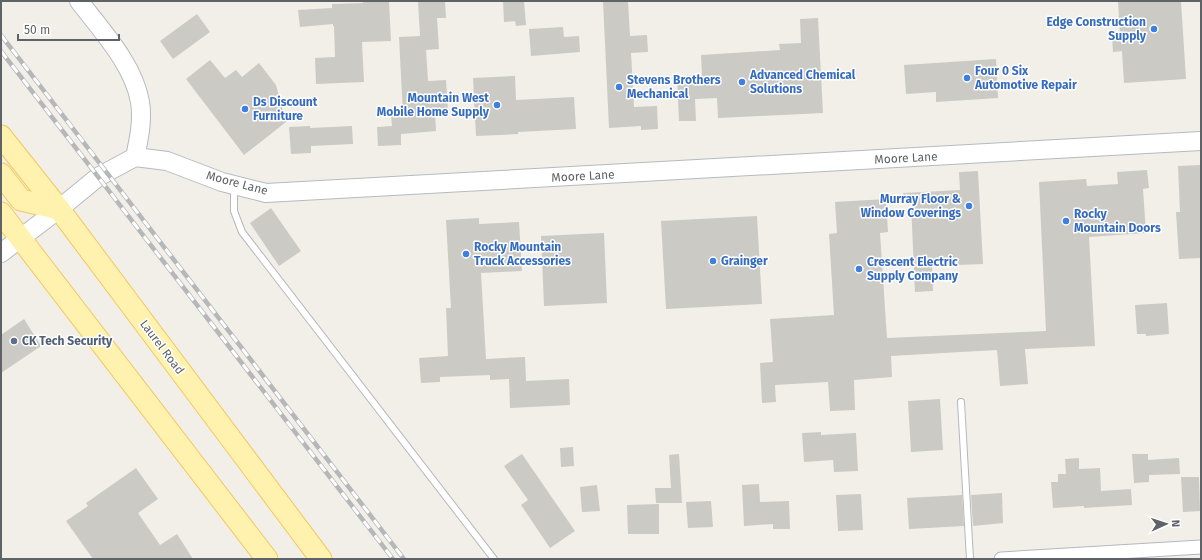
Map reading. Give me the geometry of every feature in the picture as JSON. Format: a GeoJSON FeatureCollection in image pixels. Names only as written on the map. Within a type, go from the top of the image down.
{"type":"FeatureCollection","features":[{"type":"Feature","properties":{"kind":"main road","name":"Laurel Road"},"geometry":{"type":"LineString","coordinates":[[1,136],[59,209],[321,559]]}},
{"type":"Feature","properties":{"kind":"main road"},"geometry":{"type":"LineString","coordinates":[[1,174],[21,200],[59,209]]}},
{"type":"Feature","properties":{"kind":"main road"},"geometry":{"type":"LineString","coordinates":[[1,213],[267,559]]}},
{"type":"Feature","properties":{"kind":"main road"},"geometry":{"type":"LineString","coordinates":[[232,513],[248,559]]}},
{"type":"Feature","properties":{"kind":"main road"},"geometry":{"type":"LineString","coordinates":[[298,528],[314,559]]}},
{"type":"Feature","properties":{"kind":"street"},"geometry":{"type":"LineString","coordinates":[[1,253],[98,177],[135,157],[141,129],[140,102],[134,80],[119,53],[79,1]]}},
{"type":"Feature","properties":{"kind":"street","name":"Moore Lane"},"geometry":{"type":"LineString","coordinates":[[135,157],[167,161],[222,182],[266,193],[1201,141]]}},
{"type":"Feature","properties":{"kind":"street"},"geometry":{"type":"LineString","coordinates":[[1001,559],[1201,547]]}},
{"type":"Feature","properties":{"kind":"lane"},"geometry":{"type":"LineString","coordinates":[[234,185],[234,211],[242,232],[494,559]]}},
{"type":"Feature","properties":{"kind":"lane"},"geometry":{"type":"LineString","coordinates":[[960,402],[970,559]]}},
{"type":"Feature","properties":{"kind":"building"},"geometry":{"type":"Polygon","coordinates":[[[363,1],[389,1],[391,41],[362,42],[364,82],[316,84],[315,58],[335,57],[334,26],[333,24],[300,27],[298,10],[332,8],[332,4],[363,3],[363,1]]]}},
{"type":"Feature","properties":{"kind":"building"},"geometry":{"type":"Polygon","coordinates":[[[418,1],[445,1],[446,18],[437,18],[439,49],[426,50],[428,81],[446,80],[448,111],[435,112],[436,131],[401,134],[401,145],[378,146],[377,127],[392,126],[391,115],[403,114],[399,37],[420,36],[418,1]]]}},
{"type":"Feature","properties":{"kind":"building"},"geometry":{"type":"Polygon","coordinates":[[[503,1],[524,1],[526,25],[516,26],[515,21],[504,22],[503,1]]]}},
{"type":"Feature","properties":{"kind":"building"},"geometry":{"type":"Polygon","coordinates":[[[603,1],[628,1],[630,36],[647,35],[648,52],[631,53],[634,107],[657,106],[658,129],[641,130],[641,126],[609,128],[603,1]]]}},
{"type":"Feature","properties":{"kind":"building"},"geometry":{"type":"Polygon","coordinates":[[[1118,1],[1181,1],[1186,79],[1124,83],[1122,51],[1113,52],[1112,36],[1120,35],[1118,1]]]}},
{"type":"Feature","properties":{"kind":"building"},"geometry":{"type":"Polygon","coordinates":[[[197,14],[210,32],[173,59],[160,41],[197,14]]]}},
{"type":"Feature","properties":{"kind":"building"},"geometry":{"type":"Polygon","coordinates":[[[818,18],[823,113],[718,118],[717,98],[695,99],[696,121],[679,121],[677,76],[702,75],[701,55],[780,50],[779,44],[801,43],[800,19],[818,18]]]}},
{"type":"Feature","properties":{"kind":"building"},"geometry":{"type":"Polygon","coordinates":[[[563,27],[564,37],[579,36],[580,52],[531,56],[529,29],[563,27]]]}},
{"type":"Feature","properties":{"kind":"building"},"geometry":{"type":"Polygon","coordinates":[[[996,59],[998,98],[936,102],[936,92],[906,94],[904,65],[996,59]]]}},
{"type":"Feature","properties":{"kind":"building"},"geometry":{"type":"Polygon","coordinates":[[[210,60],[225,78],[236,70],[242,77],[259,63],[276,85],[286,122],[244,155],[186,79],[210,60]]]}},
{"type":"Feature","properties":{"kind":"building"},"geometry":{"type":"Polygon","coordinates":[[[515,76],[516,100],[574,97],[576,129],[476,136],[473,78],[515,76]]]}},
{"type":"Feature","properties":{"kind":"building"},"geometry":{"type":"Polygon","coordinates":[[[310,126],[310,128],[352,126],[353,144],[311,146],[311,153],[291,154],[289,127],[310,126]]]}},
{"type":"Feature","properties":{"kind":"building"},"geometry":{"type":"Polygon","coordinates":[[[1201,165],[1201,258],[1179,259],[1176,212],[1180,212],[1178,166],[1201,165]]]}},
{"type":"Feature","properties":{"kind":"building"},"geometry":{"type":"Polygon","coordinates":[[[1147,170],[1149,188],[1143,189],[1146,233],[1089,237],[1095,346],[1025,349],[1028,384],[1000,386],[997,350],[891,356],[892,377],[854,380],[855,410],[830,411],[828,382],[775,385],[776,402],[762,403],[760,363],[773,362],[770,319],[834,315],[829,234],[837,233],[835,202],[886,199],[888,232],[880,233],[887,338],[1046,331],[1039,182],[1086,179],[1087,186],[1118,184],[1117,172],[1147,170]]]}},
{"type":"Feature","properties":{"kind":"building"},"geometry":{"type":"Polygon","coordinates":[[[978,171],[983,264],[932,266],[933,291],[915,292],[911,204],[903,204],[903,193],[960,190],[959,172],[978,171]]]}},
{"type":"Feature","properties":{"kind":"building"},"geometry":{"type":"Polygon","coordinates":[[[271,208],[301,251],[279,266],[250,223],[271,208]]]}},
{"type":"Feature","properties":{"kind":"building"},"geometry":{"type":"Polygon","coordinates":[[[757,216],[762,304],[666,309],[661,221],[757,216]]]}},
{"type":"Feature","properties":{"kind":"building"},"geometry":{"type":"Polygon","coordinates":[[[479,218],[479,224],[519,222],[522,271],[481,273],[486,359],[525,357],[526,381],[569,379],[570,405],[510,408],[509,379],[490,380],[490,375],[440,377],[440,382],[421,383],[419,358],[448,356],[446,308],[451,308],[446,220],[479,218]]]}},
{"type":"Feature","properties":{"kind":"building"},"geometry":{"type":"Polygon","coordinates":[[[604,233],[607,303],[544,306],[541,236],[604,233]]]}},
{"type":"Feature","properties":{"kind":"building"},"geometry":{"type":"Polygon","coordinates":[[[1167,303],[1169,334],[1146,336],[1146,334],[1137,334],[1135,305],[1167,303]]]}},
{"type":"Feature","properties":{"kind":"building"},"geometry":{"type":"Polygon","coordinates":[[[24,319],[41,346],[1,373],[1,335],[24,319]]]}},
{"type":"Feature","properties":{"kind":"building"},"geometry":{"type":"Polygon","coordinates":[[[940,399],[943,450],[911,452],[908,401],[940,399]]]}},
{"type":"Feature","properties":{"kind":"building"},"geometry":{"type":"Polygon","coordinates":[[[821,432],[821,435],[856,433],[858,471],[834,472],[833,460],[804,462],[802,433],[821,432]]]}},
{"type":"Feature","properties":{"kind":"building"},"geometry":{"type":"Polygon","coordinates":[[[573,447],[574,466],[561,467],[560,448],[573,447]]]}},
{"type":"Feature","properties":{"kind":"building"},"geometry":{"type":"Polygon","coordinates":[[[522,454],[575,531],[550,548],[521,505],[528,500],[504,466],[522,454]]]}},
{"type":"Feature","properties":{"kind":"building"},"geometry":{"type":"Polygon","coordinates":[[[679,454],[682,503],[656,503],[655,488],[671,488],[669,455],[679,454]]]}},
{"type":"Feature","properties":{"kind":"building"},"geometry":{"type":"Polygon","coordinates":[[[1132,454],[1148,454],[1148,460],[1179,458],[1180,474],[1149,475],[1149,482],[1134,483],[1132,454]]]}},
{"type":"Feature","properties":{"kind":"building"},"geometry":{"type":"Polygon","coordinates":[[[1079,458],[1079,469],[1100,468],[1101,491],[1131,489],[1132,505],[1053,508],[1051,482],[1058,482],[1058,474],[1066,474],[1065,459],[1079,458]]]}},
{"type":"Feature","properties":{"kind":"building"},"geometry":{"type":"Polygon","coordinates":[[[136,468],[158,499],[138,513],[160,545],[177,534],[193,559],[93,559],[66,521],[88,506],[86,503],[136,468]]]}},
{"type":"Feature","properties":{"kind":"building"},"geometry":{"type":"Polygon","coordinates":[[[1181,477],[1199,477],[1200,511],[1183,512],[1181,477]]]}},
{"type":"Feature","properties":{"kind":"building"},"geometry":{"type":"Polygon","coordinates":[[[759,484],[760,502],[789,501],[790,529],[773,529],[773,524],[744,526],[742,485],[759,484]]]}},
{"type":"Feature","properties":{"kind":"building"},"geometry":{"type":"Polygon","coordinates":[[[597,485],[600,511],[582,512],[580,487],[597,485]]]}},
{"type":"Feature","properties":{"kind":"building"},"geometry":{"type":"Polygon","coordinates":[[[1002,493],[1003,523],[973,526],[971,495],[1002,493]]]}},
{"type":"Feature","properties":{"kind":"building"},"geometry":{"type":"Polygon","coordinates":[[[861,494],[863,530],[838,531],[836,495],[861,494]]]}},
{"type":"Feature","properties":{"kind":"building"},"geometry":{"type":"Polygon","coordinates":[[[962,495],[964,526],[909,529],[907,498],[962,495]]]}},
{"type":"Feature","properties":{"kind":"building"},"geometry":{"type":"Polygon","coordinates":[[[711,501],[713,527],[688,528],[686,502],[711,501]]]}},
{"type":"Feature","properties":{"kind":"building"},"geometry":{"type":"Polygon","coordinates":[[[659,504],[659,534],[628,534],[627,505],[659,504]]]}},
{"type":"Feature","properties":{"kind":"railway"},"geometry":{"type":"LineString","coordinates":[[1,35],[404,559]]}},
{"type":"Feature","properties":{"kind":"railway"},"geometry":{"type":"LineString","coordinates":[[1,51],[393,559]]}},
{"type":"Feature","properties":{"kind":"place","name":"Edge Construction Supply"},"geometry":{"type":"Point","coordinates":[1154,29]}},
{"type":"Feature","properties":{"kind":"place","name":"Four 0 Six Automotive Repair"},"geometry":{"type":"Point","coordinates":[967,78]}},
{"type":"Feature","properties":{"kind":"place","name":"Advanced Chemical Solutions"},"geometry":{"type":"Point","coordinates":[742,82]}},
{"type":"Feature","properties":{"kind":"place","name":"Stevens Brothers Mechanical"},"geometry":{"type":"Point","coordinates":[619,87]}},
{"type":"Feature","properties":{"kind":"place","name":"Mountain West Mobile Home Supply"},"geometry":{"type":"Point","coordinates":[497,105]}},
{"type":"Feature","properties":{"kind":"place","name":"Ds Discount Furniture"},"geometry":{"type":"Point","coordinates":[245,109]}},
{"type":"Feature","properties":{"kind":"place","name":"Murray Floor & Window Coverings"},"geometry":{"type":"Point","coordinates":[969,206]}},
{"type":"Feature","properties":{"kind":"place","name":"Rocky Mountain Doors"},"geometry":{"type":"Point","coordinates":[1066,221]}},
{"type":"Feature","properties":{"kind":"place","name":"Rocky Mountain Truck Accessories"},"geometry":{"type":"Point","coordinates":[466,254]}},
{"type":"Feature","properties":{"kind":"place","name":"Grainger"},"geometry":{"type":"Point","coordinates":[713,261]}},
{"type":"Feature","properties":{"kind":"place","name":"Crescent Electric Supply Company"},"geometry":{"type":"Point","coordinates":[859,269]}},
{"type":"Feature","properties":{"kind":"place","name":"CK Tech Security"},"geometry":{"type":"Point","coordinates":[14,341]}}]}
